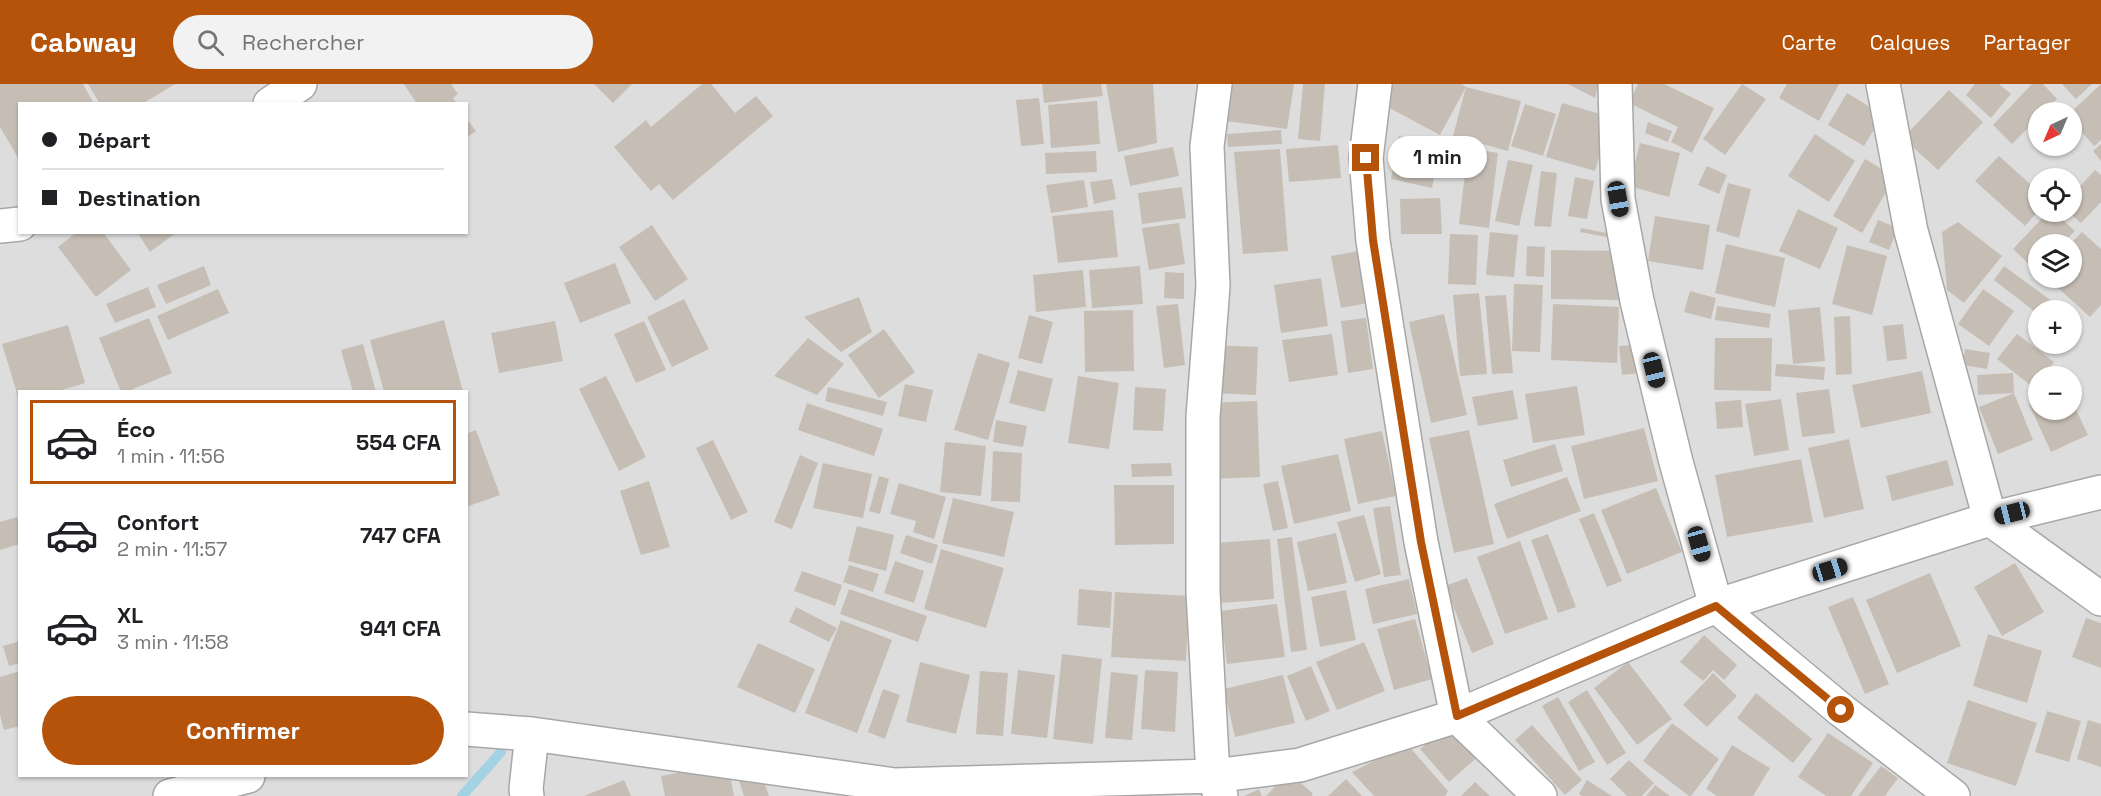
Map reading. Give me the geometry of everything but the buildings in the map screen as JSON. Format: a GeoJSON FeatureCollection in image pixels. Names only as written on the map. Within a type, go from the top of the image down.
{"type":"FeatureCollection","features":[{"type":"Feature","properties":{"kind":"street"},"geometry":{"type":"LineString","coordinates":[[273,102],[300,84]]}},
{"type":"Feature","properties":{"kind":"street"},"geometry":{"type":"LineString","coordinates":[[1215,84],[1207,146],[1213,286],[1203,417],[1203,592],[1217,786]]}},
{"type":"Feature","properties":{"kind":"street"},"geometry":{"type":"LineString","coordinates":[[1375,84],[1366,158],[1373,240],[1421,542],[1457,716],[1540,796]]}},
{"type":"Feature","properties":{"kind":"street"},"geometry":{"type":"LineString","coordinates":[[1615,84],[1618,199],[1637,301],[1676,462],[1716,606],[1841,710],[1953,796]]}},
{"type":"Feature","properties":{"kind":"street"},"geometry":{"type":"LineString","coordinates":[[1883,84],[1911,231],[1990,519],[2101,599]]}},
{"type":"Feature","properties":{"kind":"street"},"geometry":{"type":"LineString","coordinates":[[0,226],[18,224]]}},
{"type":"Feature","properties":{"kind":"street"},"geometry":{"type":"LineString","coordinates":[[468,729],[532,734],[895,785],[1217,786],[1300,765],[1457,716],[1716,606],[1990,519],[2101,492]]}},
{"type":"Feature","properties":{"kind":"street"},"geometry":{"type":"LineString","coordinates":[[527,796],[532,734]]}},
{"type":"Feature","properties":{"kind":"street"},"geometry":{"type":"LineString","coordinates":[[170,796],[244,777]]}},
{"type":"Feature","properties":{"kind":"shaded area"},"geometry":{"type":"Polygon","coordinates":[[[0,84],[2101,84],[2101,796],[0,796],[0,84]]]}},
{"type":"Feature","properties":{"kind":"waterway"},"geometry":{"type":"LineString","coordinates":[[462,796],[501,752]]}},
{"type":"Feature","properties":{"kind":"route"},"geometry":{"type":"LineString","coordinates":[[1366,158],[1373,240],[1421,542],[1457,716],[1716,606],[1841,710]]}}]}
